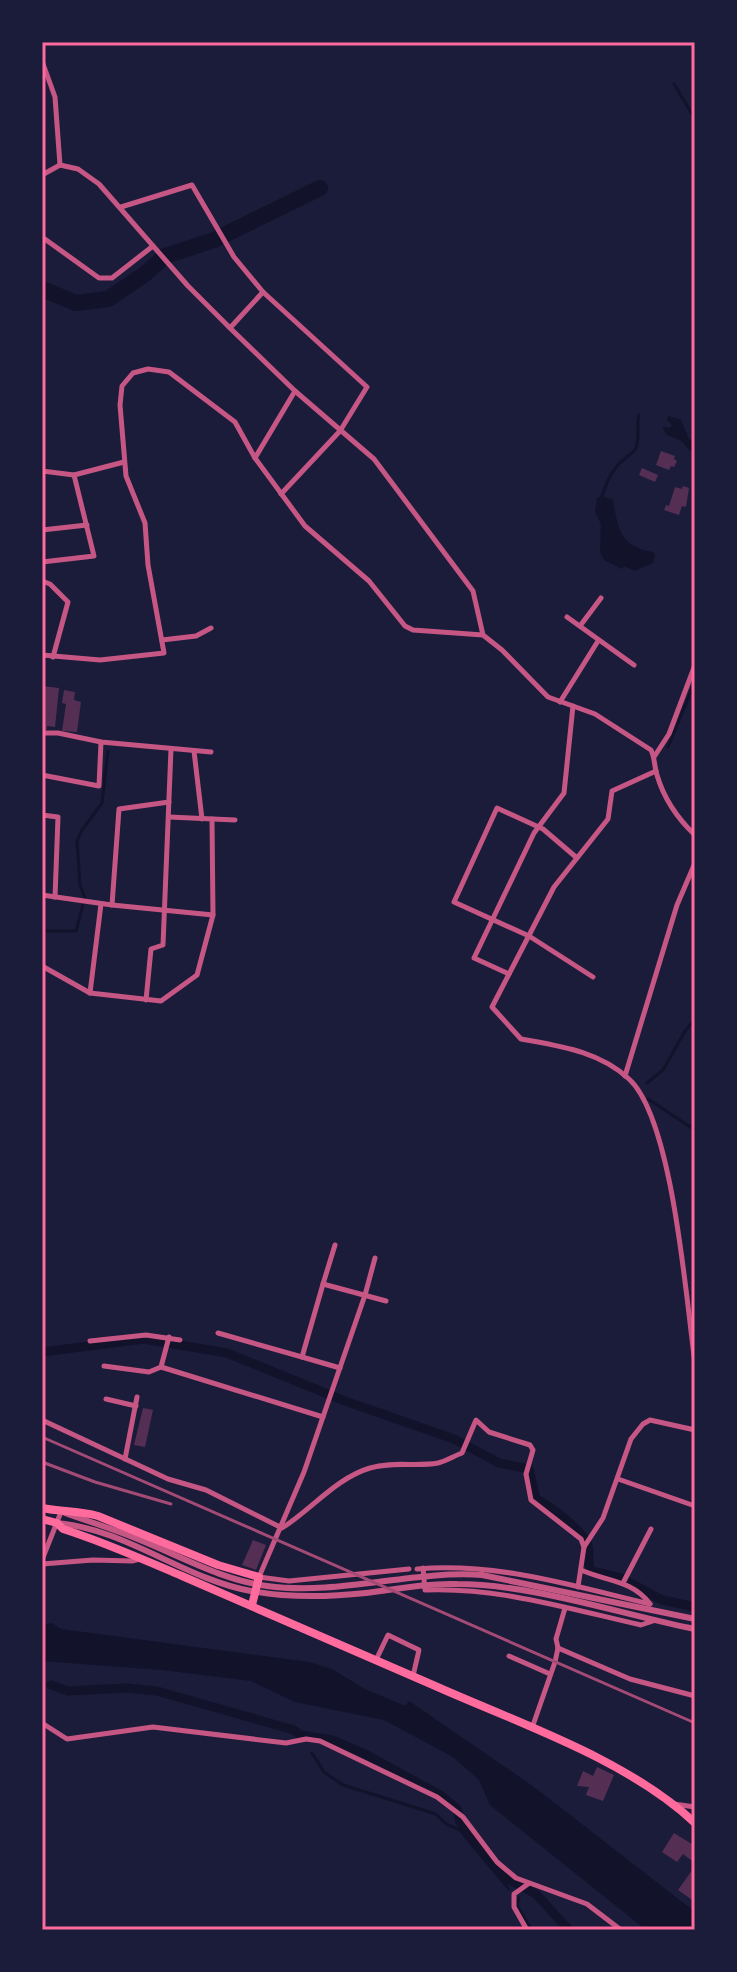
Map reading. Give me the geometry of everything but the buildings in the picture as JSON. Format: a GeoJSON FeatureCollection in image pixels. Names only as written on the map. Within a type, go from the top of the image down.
{"type":"FeatureCollection","features":[{"type":"Feature","properties":{"kind":"highway"},"geometry":{"type":"LineString","coordinates":[[42,1508],[61,1512],[79,1510],[218,1565],[259,1577],[252,1605]]}},
{"type":"Feature","properties":{"kind":"highway"},"geometry":{"type":"LineString","coordinates":[[42,1519],[112,1545],[532,1729],[641,1781],[695,1823]]}},
{"type":"Feature","properties":{"kind":"street"},"geometry":{"type":"LineString","coordinates":[[42,61],[55,97],[60,165]]}},
{"type":"Feature","properties":{"kind":"street"},"geometry":{"type":"LineString","coordinates":[[42,175],[60,165],[78,169],[99,184],[230,328],[295,391],[374,459],[473,591],[483,635]]}},
{"type":"Feature","properties":{"kind":"street"},"geometry":{"type":"LineString","coordinates":[[121,207],[192,185],[234,257],[263,292],[367,387],[340,431],[281,494]]}},
{"type":"Feature","properties":{"kind":"street"},"geometry":{"type":"LineString","coordinates":[[42,237],[99,278],[112,278],[153,246]]}},
{"type":"Feature","properties":{"kind":"street"},"geometry":{"type":"LineString","coordinates":[[230,328],[263,292]]}},
{"type":"Feature","properties":{"kind":"street"},"geometry":{"type":"LineString","coordinates":[[42,655],[100,660],[164,653],[148,565],[145,523],[126,476],[120,405],[122,386],[133,373],[148,369],[169,372],[235,422],[255,458],[305,526],[369,581],[405,626],[413,630],[483,635],[502,650],[542,693],[595,714],[651,750],[671,809],[695,835]]}},
{"type":"Feature","properties":{"kind":"street"},"geometry":{"type":"LineString","coordinates":[[255,458],[295,391]]}},
{"type":"Feature","properties":{"kind":"street"},"geometry":{"type":"LineString","coordinates":[[42,471],[74,475],[124,462]]}},
{"type":"Feature","properties":{"kind":"street"},"geometry":{"type":"LineString","coordinates":[[42,562],[94,556],[74,475]]}},
{"type":"Feature","properties":{"kind":"street"},"geometry":{"type":"LineString","coordinates":[[42,530],[87,525]]}},
{"type":"Feature","properties":{"kind":"street"},"geometry":{"type":"LineString","coordinates":[[42,580],[68,602],[53,657]]}},
{"type":"Feature","properties":{"kind":"street"},"geometry":{"type":"LineString","coordinates":[[580,626],[601,598]]}},
{"type":"Feature","properties":{"kind":"street"},"geometry":{"type":"LineString","coordinates":[[567,617],[634,665]]}},
{"type":"Feature","properties":{"kind":"street"},"geometry":{"type":"LineString","coordinates":[[162,640],[196,636],[211,628]]}},
{"type":"Feature","properties":{"kind":"street"},"geometry":{"type":"LineString","coordinates":[[560,702],[598,641]]}},
{"type":"Feature","properties":{"kind":"street"},"geometry":{"type":"LineString","coordinates":[[654,757],[669,734],[695,665]]}},
{"type":"Feature","properties":{"kind":"street"},"geometry":{"type":"LineString","coordinates":[[509,974],[474,958],[538,827],[564,793],[573,706]]}},
{"type":"Feature","properties":{"kind":"street"},"geometry":{"type":"LineString","coordinates":[[42,733],[211,752]]}},
{"type":"Feature","properties":{"kind":"street"},"geometry":{"type":"LineString","coordinates":[[42,775],[99,786],[101,742]]}},
{"type":"Feature","properties":{"kind":"street"},"geometry":{"type":"LineString","coordinates":[[146,1000],[151,949],[163,945],[171,749]]}},
{"type":"Feature","properties":{"kind":"street"},"geometry":{"type":"LineString","coordinates":[[194,751],[202,819]]}},
{"type":"Feature","properties":{"kind":"street"},"geometry":{"type":"LineString","coordinates":[[656,771],[612,791],[608,819],[554,887],[492,1007],[521,1039],[553,1043],[585,1053],[625,1076],[648,1106],[664,1156],[695,1363]]}},
{"type":"Feature","properties":{"kind":"street"},"geometry":{"type":"LineString","coordinates":[[112,905],[119,809],[169,802]]}},
{"type":"Feature","properties":{"kind":"street"},"geometry":{"type":"LineString","coordinates":[[577,858],[538,827],[497,808],[454,902],[529,936],[593,977]]}},
{"type":"Feature","properties":{"kind":"street"},"geometry":{"type":"LineString","coordinates":[[42,815],[58,817],[55,897]]}},
{"type":"Feature","properties":{"kind":"street"},"geometry":{"type":"LineString","coordinates":[[169,817],[235,820]]}},
{"type":"Feature","properties":{"kind":"street"},"geometry":{"type":"LineString","coordinates":[[42,966],[90,993],[161,1001],[197,975],[213,915],[212,819]]}},
{"type":"Feature","properties":{"kind":"street"},"geometry":{"type":"LineString","coordinates":[[625,1076],[677,905],[695,863]]}},
{"type":"Feature","properties":{"kind":"street"},"geometry":{"type":"LineString","coordinates":[[42,895],[213,915]]}},
{"type":"Feature","properties":{"kind":"street"},"geometry":{"type":"LineString","coordinates":[[90,993],[101,904]]}},
{"type":"Feature","properties":{"kind":"street"},"geometry":{"type":"LineString","coordinates":[[302,1357],[335,1245]]}},
{"type":"Feature","properties":{"kind":"street"},"geometry":{"type":"LineString","coordinates":[[375,1258],[304,1472],[259,1577],[314,1580],[406,1570]]}},
{"type":"Feature","properties":{"kind":"street"},"geometry":{"type":"LineString","coordinates":[[323,1284],[386,1301]]}},
{"type":"Feature","properties":{"kind":"street"},"geometry":{"type":"LineString","coordinates":[[218,1333],[340,1368]]}},
{"type":"Feature","properties":{"kind":"street"},"geometry":{"type":"LineString","coordinates":[[90,1341],[146,1335],[180,1340]]}},
{"type":"Feature","properties":{"kind":"street"},"geometry":{"type":"LineString","coordinates":[[161,1367],[169,1337]]}},
{"type":"Feature","properties":{"kind":"street"},"geometry":{"type":"LineString","coordinates":[[104,1366],[149,1372],[161,1367],[323,1417]]}},
{"type":"Feature","properties":{"kind":"street"},"geometry":{"type":"LineString","coordinates":[[125,1459],[137,1397]]}},
{"type":"Feature","properties":{"kind":"street"},"geometry":{"type":"LineString","coordinates":[[106,1399],[136,1406]]}},
{"type":"Feature","properties":{"kind":"street"},"geometry":{"type":"LineString","coordinates":[[42,1420],[168,1479],[206,1490],[282,1528],[308,1512],[333,1489],[366,1469],[382,1465],[439,1463],[462,1453],[476,1420],[489,1432],[530,1445],[533,1450],[526,1474],[531,1500],[581,1539],[584,1547]]}},
{"type":"Feature","properties":{"kind":"street"},"geometry":{"type":"LineString","coordinates":[[578,1587],[584,1547],[603,1518],[631,1439],[643,1424],[655,1421],[695,1430]]}},
{"type":"Feature","properties":{"kind":"street"},"geometry":{"type":"LineString","coordinates":[[618,1479],[695,1506]]}},
{"type":"Feature","properties":{"kind":"street"},"geometry":{"type":"LineString","coordinates":[[141,1558],[132,1561],[42,1562],[61,1512],[140,1540],[220,1579],[288,1588],[354,1585],[458,1573],[652,1607]]}},
{"type":"Feature","properties":{"kind":"street"},"geometry":{"type":"LineString","coordinates":[[57,1523],[104,1535],[248,1590],[295,1596],[364,1593],[420,1585],[482,1585],[695,1629]]}},
{"type":"Feature","properties":{"kind":"street"},"geometry":{"type":"LineString","coordinates":[[623,1583],[651,1529]]}},
{"type":"Feature","properties":{"kind":"street"},"geometry":{"type":"LineString","coordinates":[[653,1621],[641,1625],[484,1592],[425,1590],[420,1569],[454,1566],[500,1570],[578,1587],[695,1619]]}},
{"type":"Feature","properties":{"kind":"street"},"geometry":{"type":"LineString","coordinates":[[581,1570],[623,1583],[645,1597],[652,1607]]}},
{"type":"Feature","properties":{"kind":"street"},"geometry":{"type":"LineString","coordinates":[[532,1729],[558,1648],[556,1639],[565,1608]]}},
{"type":"Feature","properties":{"kind":"street"},"geometry":{"type":"LineString","coordinates":[[376,1660],[388,1635],[419,1650],[413,1676]]}},
{"type":"Feature","properties":{"kind":"street"},"geometry":{"type":"LineString","coordinates":[[558,1648],[630,1679],[695,1696]]}},
{"type":"Feature","properties":{"kind":"street"},"geometry":{"type":"LineString","coordinates":[[509,1656],[550,1674]]}},
{"type":"Feature","properties":{"kind":"street"},"geometry":{"type":"LineString","coordinates":[[42,1723],[67,1739],[153,1727],[286,1743],[304,1739],[320,1741],[437,1797],[463,1817],[497,1862],[516,1878],[526,1885],[587,1904],[621,1930]]}},
{"type":"Feature","properties":{"kind":"street"},"geometry":{"type":"LineString","coordinates":[[674,1804],[695,1807]]}},
{"type":"Feature","properties":{"kind":"street"},"geometry":{"type":"LineString","coordinates":[[526,1885],[514,1894],[514,1907],[527,1930]]}},
{"type":"Feature","properties":{"kind":"shaded area"},"geometry":{"type":"Polygon","coordinates":[[[668,416],[681,420],[689,439],[695,443],[695,453],[665,433],[663,426],[669,428],[672,425],[667,420],[668,416]]]}},
{"type":"Feature","properties":{"kind":"shaded area"},"geometry":{"type":"Polygon","coordinates":[[[602,496],[613,500],[622,535],[634,546],[653,552],[653,563],[635,571],[624,566],[622,569],[604,560],[600,552],[601,524],[595,512],[597,498],[602,496]]]}},
{"type":"Feature","properties":{"kind":"shaded area"},"geometry":{"type":"Polygon","coordinates":[[[52,1623],[61,1629],[309,1662],[332,1669],[363,1688],[405,1706],[409,1701],[534,1787],[695,1912],[695,1930],[646,1930],[490,1805],[479,1780],[453,1757],[384,1720],[295,1702],[251,1681],[162,1670],[42,1661],[42,1625],[52,1623]]]}},
{"type":"Feature","properties":{"kind":"waterway"},"geometry":{"type":"LineString","coordinates":[[674,84],[695,119]]}},
{"type":"Feature","properties":{"kind":"waterway"},"geometry":{"type":"LineString","coordinates":[[42,289],[76,303],[108,299],[165,256],[214,240],[320,188]]}},
{"type":"Feature","properties":{"kind":"waterway"},"geometry":{"type":"LineString","coordinates":[[602,496],[614,469],[636,448],[639,415]]}},
{"type":"Feature","properties":{"kind":"waterway"},"geometry":{"type":"LineString","coordinates":[[668,747],[695,682]]}},
{"type":"Feature","properties":{"kind":"waterway"},"geometry":{"type":"LineString","coordinates":[[85,898],[80,885],[77,841],[102,803],[108,751]]}},
{"type":"Feature","properties":{"kind":"waterway"},"geometry":{"type":"LineString","coordinates":[[42,931],[76,931],[83,905]]}},
{"type":"Feature","properties":{"kind":"waterway"},"geometry":{"type":"LineString","coordinates":[[647,1083],[663,1070],[695,1019]]}},
{"type":"Feature","properties":{"kind":"waterway"},"geometry":{"type":"LineString","coordinates":[[648,1099],[695,1130]]}},
{"type":"Feature","properties":{"kind":"waterway"},"geometry":{"type":"LineString","coordinates":[[42,1352],[144,1339],[227,1353],[345,1401],[454,1439],[499,1463],[529,1469],[536,1499],[565,1519],[585,1540],[591,1571],[621,1578],[662,1600],[695,1607]]}},
{"type":"Feature","properties":{"kind":"waterway"},"geometry":{"type":"LineString","coordinates":[[51,1685],[68,1691],[126,1688],[157,1691],[294,1730],[300,1735],[332,1740],[365,1754],[440,1795],[457,1809],[460,1822],[504,1877],[536,1894],[569,1930]]}},
{"type":"Feature","properties":{"kind":"waterway"},"geometry":{"type":"LineString","coordinates":[[312,1753],[324,1772],[343,1785],[436,1814],[446,1824],[460,1830],[509,1889]]}},
{"type":"Feature","properties":{"kind":"waterway"},"geometry":{"type":"LineString","coordinates":[[519,1898],[517,1906],[532,1930]]}},
{"type":"Feature","properties":{"kind":"railway"},"geometry":{"type":"LineString","coordinates":[[42,1437],[695,1723]]}},
{"type":"Feature","properties":{"kind":"railway"},"geometry":{"type":"LineString","coordinates":[[42,1462],[95,1482],[171,1504]]}}]}
